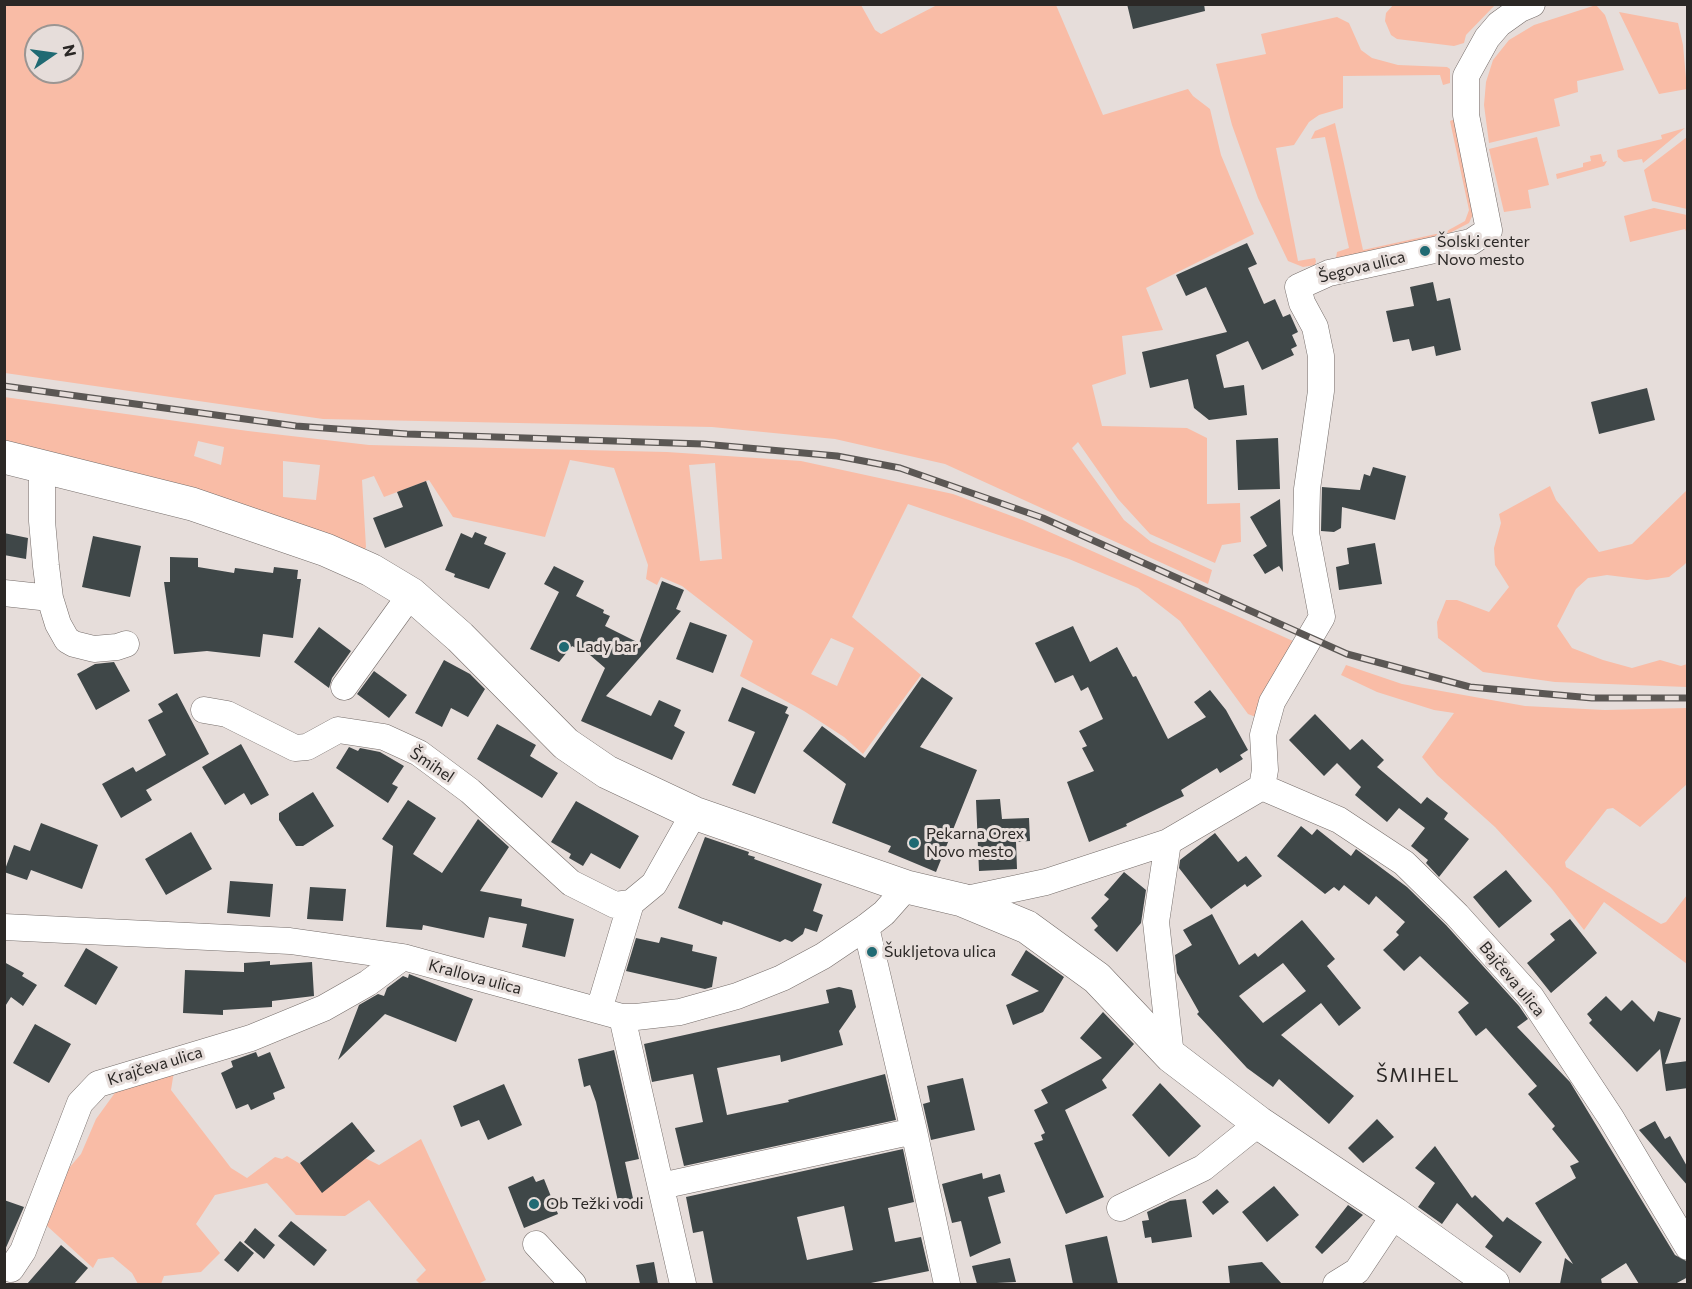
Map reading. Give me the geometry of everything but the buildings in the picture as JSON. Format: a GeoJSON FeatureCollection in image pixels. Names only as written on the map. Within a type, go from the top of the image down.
{"type":"FeatureCollection","features":[{"type":"Feature","properties":{"kind":"street","name":"Šegova ulica"},"geometry":{"type":"LineString","coordinates":[[1264,778],[1263,735],[1272,702],[1322,617],[1306,534],[1307,489],[1322,391],[1321,356],[1316,327],[1302,303],[1298,287],[1329,273],[1471,242],[1490,230],[1466,115],[1466,76],[1487,38],[1520,9],[1532,4]]}},
{"type":"Feature","properties":{"kind":"street"},"geometry":{"type":"LineString","coordinates":[[4,457],[42,464],[192,504],[275,530],[370,570],[411,594],[460,637],[566,744],[607,772],[694,813],[907,886],[962,900],[1017,922],[1048,940],[1097,978],[1171,1056],[1259,1124],[1395,1214],[1493,1284]]}},
{"type":"Feature","properties":{"kind":"street"},"geometry":{"type":"LineString","coordinates":[[42,464],[42,521],[50,598],[58,624],[68,640],[74,644],[94,649],[126,644]]}},
{"type":"Feature","properties":{"kind":"street"},"geometry":{"type":"LineString","coordinates":[[4,593],[50,598]]}},
{"type":"Feature","properties":{"kind":"street"},"geometry":{"type":"LineString","coordinates":[[344,687],[411,594]]}},
{"type":"Feature","properties":{"kind":"street","name":"Šmihel"},"geometry":{"type":"LineString","coordinates":[[204,710],[227,714],[295,748],[307,747],[338,730],[384,737],[419,753],[471,791],[571,883],[615,905],[631,903]]}},
{"type":"Feature","properties":{"kind":"street"},"geometry":{"type":"LineString","coordinates":[[962,900],[1046,882],[1168,842],[1264,778]]}},
{"type":"Feature","properties":{"kind":"street","name":"Bajčeva ulica"},"geometry":{"type":"LineString","coordinates":[[1264,778],[1348,826],[1404,863],[1457,915],[1532,997],[1611,1118],[1688,1246]]}},
{"type":"Feature","properties":{"kind":"street"},"geometry":{"type":"LineString","coordinates":[[684,1284],[661,1186],[610,1014],[615,949],[631,903],[654,884],[694,813]]}},
{"type":"Feature","properties":{"kind":"street"},"geometry":{"type":"LineString","coordinates":[[1168,842],[1156,922],[1171,1056]]}},
{"type":"Feature","properties":{"kind":"street","name":"Krallova ulica"},"geometry":{"type":"LineString","coordinates":[[4,927],[290,941],[403,957],[610,1014],[680,1012],[737,996],[782,978],[823,956],[884,913],[907,886]]}},
{"type":"Feature","properties":{"kind":"street"},"geometry":{"type":"LineString","coordinates":[[866,927],[947,1284]]}},
{"type":"Feature","properties":{"kind":"street","name":"Krajčeva ulica"},"geometry":{"type":"LineString","coordinates":[[4,1267],[11,1269],[23,1251],[80,1103],[98,1084],[250,1038],[324,1008],[368,983],[403,957]]}},
{"type":"Feature","properties":{"kind":"street"},"geometry":{"type":"LineString","coordinates":[[1120,1208],[1203,1168],[1259,1124]]}},
{"type":"Feature","properties":{"kind":"street"},"geometry":{"type":"LineString","coordinates":[[661,1186],[914,1131]]}},
{"type":"Feature","properties":{"kind":"street"},"geometry":{"type":"LineString","coordinates":[[1336,1284],[1357,1271],[1395,1214]]}},
{"type":"Feature","properties":{"kind":"street"},"geometry":{"type":"LineString","coordinates":[[536,1244],[573,1284]]}},
{"type":"Feature","properties":{"kind":"shaded area"},"geometry":{"type":"Polygon","coordinates":[[[1394,4],[1495,5],[1466,35],[1464,43],[1454,46],[1397,39],[1391,35],[1385,21],[1386,13],[1394,4]]]}},
{"type":"Feature","properties":{"kind":"shaded area"},"geometry":{"type":"Polygon","coordinates":[[[5,5],[861,5],[875,30],[881,34],[937,5],[1056,5],[1103,115],[1188,89],[1193,96],[1210,109],[1221,155],[1254,234],[1146,288],[1163,330],[1122,336],[1126,374],[1092,385],[1102,426],[1187,428],[1207,438],[1207,504],[1240,503],[1241,542],[1222,545],[1215,563],[1150,534],[1118,499],[1078,442],[1072,448],[1124,520],[1151,542],[1212,570],[1208,584],[945,464],[835,439],[712,427],[323,419],[5,373],[5,5]]]}},
{"type":"Feature","properties":{"kind":"shaded area"},"geometry":{"type":"Polygon","coordinates":[[[1596,5],[1605,15],[1624,70],[1577,81],[1578,92],[1554,99],[1560,126],[1489,143],[1484,105],[1486,82],[1493,60],[1509,40],[1534,25],[1596,5]]]}},
{"type":"Feature","properties":{"kind":"shaded area"},"geometry":{"type":"Polygon","coordinates":[[[1619,12],[1678,23],[1683,45],[1687,89],[1659,94],[1619,12]]]}},
{"type":"Feature","properties":{"kind":"shaded area"},"geometry":{"type":"Polygon","coordinates":[[[1337,17],[1349,23],[1361,50],[1372,58],[1398,65],[1447,67],[1450,69],[1450,83],[1443,85],[1440,75],[1343,76],[1343,108],[1319,115],[1309,122],[1294,145],[1276,148],[1298,261],[1315,258],[1316,261],[1315,265],[1303,267],[1288,261],[1258,198],[1232,125],[1216,64],[1266,54],[1261,34],[1337,17]]]}},
{"type":"Feature","properties":{"kind":"shaded area"},"geometry":{"type":"Polygon","coordinates":[[[1455,119],[1474,212],[1469,223],[1446,235],[1336,258],[1337,252],[1349,248],[1325,137],[1311,139],[1315,131],[1335,123],[1363,250],[1445,232],[1465,221],[1469,210],[1450,121],[1455,119]]]}},
{"type":"Feature","properties":{"kind":"shaded area"},"geometry":{"type":"Polygon","coordinates":[[[1685,128],[1643,163],[1642,159],[1624,162],[1618,157],[1617,150],[1662,139],[1661,135],[1685,128]]]}},
{"type":"Feature","properties":{"kind":"shaded area"},"geometry":{"type":"Polygon","coordinates":[[[1537,137],[1549,185],[1528,190],[1531,208],[1504,212],[1489,149],[1537,137]]]}},
{"type":"Feature","properties":{"kind":"shaded area"},"geometry":{"type":"Polygon","coordinates":[[[1687,137],[1687,209],[1652,201],[1644,170],[1687,137]]]}},
{"type":"Feature","properties":{"kind":"shaded area"},"geometry":{"type":"Polygon","coordinates":[[[1601,154],[1603,162],[1607,161],[1604,166],[1557,179],[1556,174],[1583,167],[1583,163],[1591,161],[1590,156],[1601,154]]]}},
{"type":"Feature","properties":{"kind":"shaded area"},"geometry":{"type":"Polygon","coordinates":[[[1654,208],[1687,215],[1687,234],[1685,229],[1630,242],[1624,216],[1654,208]]]}},
{"type":"Feature","properties":{"kind":"shaded area"},"geometry":{"type":"Polygon","coordinates":[[[4,397],[248,431],[369,445],[667,452],[801,461],[953,494],[1025,521],[1293,641],[1258,718],[1248,714],[1180,621],[1138,588],[1069,559],[908,504],[852,617],[921,675],[863,754],[844,737],[804,711],[740,676],[753,641],[682,586],[661,577],[657,585],[646,579],[648,565],[614,468],[570,460],[545,537],[453,517],[429,480],[384,497],[374,476],[362,480],[366,547],[363,554],[5,444],[4,397]],[[198,441],[194,456],[221,465],[224,447],[198,441]],[[283,461],[283,497],[316,500],[320,465],[283,461]],[[715,463],[689,465],[700,561],[722,559],[715,463]],[[831,638],[811,674],[837,686],[854,648],[831,638]]]}},
{"type":"Feature","properties":{"kind":"shaded area"},"geometry":{"type":"Polygon","coordinates":[[[1550,486],[1556,500],[1599,552],[1632,544],[1687,490],[1688,561],[1669,577],[1647,580],[1607,575],[1588,578],[1576,589],[1557,626],[1572,648],[1603,660],[1632,668],[1660,660],[1681,666],[1687,664],[1687,687],[1555,682],[1483,672],[1438,638],[1437,622],[1446,600],[1457,600],[1489,612],[1509,587],[1495,565],[1494,548],[1501,523],[1499,514],[1550,486]]]}},
{"type":"Feature","properties":{"kind":"shaded area"},"geometry":{"type":"Polygon","coordinates":[[[1346,665],[1402,684],[1525,706],[1605,710],[1687,708],[1687,784],[1640,827],[1613,808],[1607,809],[1565,862],[1566,867],[1661,924],[1666,922],[1687,895],[1687,964],[1604,902],[1584,930],[1552,889],[1495,827],[1437,775],[1422,757],[1454,713],[1434,710],[1377,692],[1341,675],[1346,665]]]}},
{"type":"Feature","properties":{"kind":"shaded area"},"geometry":{"type":"Polygon","coordinates":[[[175,1065],[171,1090],[231,1168],[247,1178],[275,1157],[282,1159],[287,1156],[302,1165],[341,1134],[359,1129],[365,1158],[379,1165],[421,1139],[486,1280],[478,1284],[420,1284],[416,1280],[426,1270],[369,1200],[345,1216],[296,1215],[267,1183],[215,1195],[196,1224],[220,1253],[201,1272],[164,1276],[161,1284],[138,1284],[132,1273],[113,1257],[98,1259],[93,1268],[46,1225],[52,1188],[81,1154],[96,1119],[117,1090],[175,1065]]]}},
{"type":"Feature","properties":{"kind":"railway"},"geometry":{"type":"LineString","coordinates":[[4,386],[296,426],[407,434],[703,444],[837,456],[900,468],[1043,518],[1347,654],[1470,687],[1592,698],[1688,698]]}},
{"type":"Feature","properties":{"kind":"place","name":"Šolski center Novo mesto"},"geometry":{"type":"Point","coordinates":[1425,251]}},
{"type":"Feature","properties":{"kind":"place","name":"Lady bar"},"geometry":{"type":"Point","coordinates":[564,647]}},
{"type":"Feature","properties":{"kind":"place","name":"Pekarna Orex Novo mesto"},"geometry":{"type":"Point","coordinates":[914,843]}},
{"type":"Feature","properties":{"kind":"place","name":"Šukljetova ulica"},"geometry":{"type":"Point","coordinates":[872,952]}},
{"type":"Feature","properties":{"kind":"place","name":"Ob Težki vodi"},"geometry":{"type":"Point","coordinates":[534,1204]}},
{"type":"Feature","properties":{"kind":"district","name":"ŠMIHEL"},"geometry":{"type":"Point","coordinates":[1418,1075]}}]}
